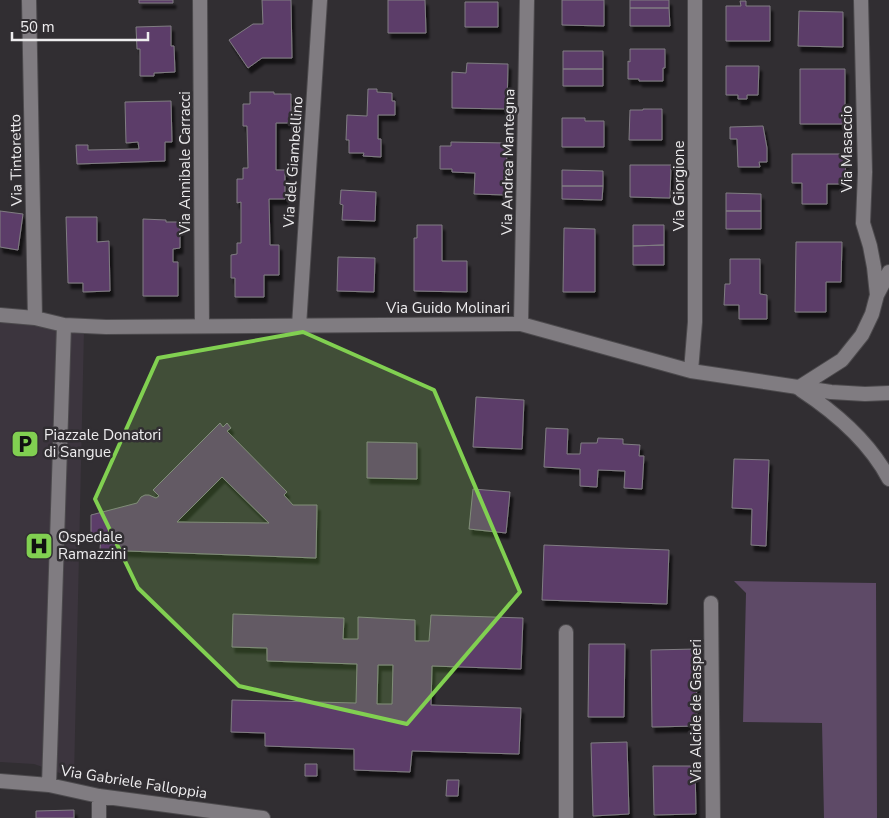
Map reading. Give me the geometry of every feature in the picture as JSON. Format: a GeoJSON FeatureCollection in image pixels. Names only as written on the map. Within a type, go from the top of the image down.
{"type":"FeatureCollection","features":[{"type":"Feature","properties":{"kind":"street","name":"Via Tintoretto"},"geometry":{"type":"LineString","coordinates":[[28,0],[35,318]]}},
{"type":"Feature","properties":{"kind":"street","name":"Via Annibale Carracci"},"geometry":{"type":"LineString","coordinates":[[200,0],[202,326]]}},
{"type":"Feature","properties":{"kind":"street","name":"Via del Giambellino"},"geometry":{"type":"LineString","coordinates":[[299,326],[320,0]]}},
{"type":"Feature","properties":{"kind":"street","name":"Via Andrea Mantegna"},"geometry":{"type":"LineString","coordinates":[[521,324],[527,0]]}},
{"type":"Feature","properties":{"kind":"street","name":"Via Giorgione"},"geometry":{"type":"LineString","coordinates":[[691,371],[695,322],[695,0]]}},
{"type":"Feature","properties":{"kind":"street","name":"Via Masaccio"},"geometry":{"type":"LineString","coordinates":[[861,0],[865,172],[862,223],[870,246],[877,295]]}},
{"type":"Feature","properties":{"kind":"street"},"geometry":{"type":"LineString","coordinates":[[889,272],[877,295],[872,314],[862,335],[842,360],[798,388],[852,430],[873,453],[889,479]]}},
{"type":"Feature","properties":{"kind":"street","name":"Via Guido Molinari"},"geometry":{"type":"LineString","coordinates":[[0,315],[35,318],[64,325],[106,327],[521,324],[691,371],[831,392],[865,394],[889,392]]}},
{"type":"Feature","properties":{"kind":"street"},"geometry":{"type":"LineString","coordinates":[[50,785],[64,325]]}},
{"type":"Feature","properties":{"kind":"street","name":"Via Alcide de Gasperi"},"geometry":{"type":"LineString","coordinates":[[711,603],[712,818]]}},
{"type":"Feature","properties":{"kind":"street"},"geometry":{"type":"LineString","coordinates":[[566,632],[566,818]]}},
{"type":"Feature","properties":{"kind":"street","name":"Via Gabriele Falloppia"},"geometry":{"type":"LineString","coordinates":[[0,781],[50,785],[99,796],[257,818]]}},
{"type":"Feature","properties":{"kind":"street"},"geometry":{"type":"LineString","coordinates":[[99,796],[99,818]]}},
{"type":"Feature","properties":{"kind":"highlighted area"},"geometry":{"type":"Polygon","coordinates":[[[303,332],[434,390],[520,592],[407,724],[239,686],[138,588],[95,499],[158,358],[303,332]]]}},
{"type":"Feature","properties":{"kind":"shaded area","name":"Ospedale Ramazzini"},"geometry":{"type":"Polygon","coordinates":[[[0,315],[84,330],[74,778],[34,764],[0,762],[0,315]]]}},
{"type":"Feature","properties":{"kind":"shaded area"},"geometry":{"type":"Polygon","coordinates":[[[734,581],[876,583],[877,818],[824,818],[822,723],[743,722],[746,593],[734,581]]]}},
{"type":"Feature","properties":{"kind":"building"},"geometry":{"type":"Polygon","coordinates":[[[139,0],[173,0],[173,3],[139,3],[139,0]]]}},
{"type":"Feature","properties":{"kind":"building"},"geometry":{"type":"Polygon","coordinates":[[[262,0],[291,0],[292,58],[262,58],[248,68],[229,40],[253,24],[263,24],[262,0]]]}},
{"type":"Feature","properties":{"kind":"building"},"geometry":{"type":"Polygon","coordinates":[[[388,0],[425,0],[426,33],[388,33],[388,0]]]}},
{"type":"Feature","properties":{"kind":"building"},"geometry":{"type":"Polygon","coordinates":[[[562,0],[604,0],[604,26],[562,25],[562,0]]]}},
{"type":"Feature","properties":{"kind":"building"},"geometry":{"type":"Polygon","coordinates":[[[630,0],[669,0],[669,8],[630,8],[630,0]]]}},
{"type":"Feature","properties":{"kind":"building"},"geometry":{"type":"Polygon","coordinates":[[[740,1],[746,1],[746,6],[770,6],[770,41],[726,41],[726,6],[741,6],[740,1]]]}},
{"type":"Feature","properties":{"kind":"building"},"geometry":{"type":"Polygon","coordinates":[[[465,2],[498,2],[498,27],[465,27],[465,2]]]}},
{"type":"Feature","properties":{"kind":"building"},"geometry":{"type":"Polygon","coordinates":[[[630,8],[669,8],[670,26],[630,26],[630,8]]]}},
{"type":"Feature","properties":{"kind":"building"},"geometry":{"type":"Polygon","coordinates":[[[799,11],[843,12],[843,47],[798,46],[799,11]]]}},
{"type":"Feature","properties":{"kind":"building"},"geometry":{"type":"Polygon","coordinates":[[[171,26],[171,46],[174,46],[175,72],[154,73],[154,76],[140,76],[140,49],[137,49],[136,27],[171,26]]]}},
{"type":"Feature","properties":{"kind":"building"},"geometry":{"type":"Polygon","coordinates":[[[630,49],[665,49],[663,81],[628,79],[630,49]]]}},
{"type":"Feature","properties":{"kind":"building"},"geometry":{"type":"Polygon","coordinates":[[[563,51],[603,51],[603,69],[563,69],[563,51]]]}},
{"type":"Feature","properties":{"kind":"building"},"geometry":{"type":"Polygon","coordinates":[[[467,63],[508,64],[507,109],[452,108],[452,72],[466,73],[467,63]]]}},
{"type":"Feature","properties":{"kind":"building"},"geometry":{"type":"Polygon","coordinates":[[[726,66],[759,66],[758,95],[747,95],[747,99],[738,99],[738,95],[726,95],[726,66]]]}},
{"type":"Feature","properties":{"kind":"building"},"geometry":{"type":"Polygon","coordinates":[[[563,69],[603,69],[603,86],[563,86],[563,69]]]}},
{"type":"Feature","properties":{"kind":"building"},"geometry":{"type":"Polygon","coordinates":[[[800,69],[845,69],[845,124],[800,124],[800,69]]]}},
{"type":"Feature","properties":{"kind":"building"},"geometry":{"type":"Polygon","coordinates":[[[368,89],[392,93],[392,101],[395,101],[395,115],[378,115],[378,139],[381,139],[381,157],[363,156],[364,153],[349,153],[349,140],[346,140],[347,115],[367,116],[368,89]]]}},
{"type":"Feature","properties":{"kind":"building"},"geometry":{"type":"Polygon","coordinates":[[[250,92],[291,94],[291,123],[276,123],[276,170],[285,170],[285,199],[269,199],[270,245],[279,245],[279,275],[264,275],[264,297],[235,297],[235,278],[231,278],[231,255],[237,254],[237,243],[241,243],[241,202],[237,203],[237,179],[243,179],[243,168],[248,168],[247,126],[243,126],[243,104],[250,104],[250,92]]]}},
{"type":"Feature","properties":{"kind":"building"},"geometry":{"type":"Polygon","coordinates":[[[171,101],[172,142],[165,142],[165,161],[77,164],[76,145],[88,145],[88,150],[139,149],[138,142],[126,143],[125,102],[171,101]]]}},
{"type":"Feature","properties":{"kind":"building"},"geometry":{"type":"Polygon","coordinates":[[[662,109],[662,140],[629,140],[630,110],[662,109]]]}},
{"type":"Feature","properties":{"kind":"building"},"geometry":{"type":"Polygon","coordinates":[[[562,118],[585,118],[585,121],[604,121],[604,147],[562,147],[562,118]]]}},
{"type":"Feature","properties":{"kind":"building"},"geometry":{"type":"Polygon","coordinates":[[[763,126],[767,148],[767,162],[759,162],[760,167],[738,167],[737,139],[730,139],[730,127],[763,126]]]}},
{"type":"Feature","properties":{"kind":"building"},"geometry":{"type":"Polygon","coordinates":[[[451,142],[507,143],[506,195],[474,194],[475,173],[452,172],[452,169],[440,169],[440,146],[451,146],[451,142]]]}},
{"type":"Feature","properties":{"kind":"building"},"geometry":{"type":"Polygon","coordinates":[[[792,154],[846,154],[845,184],[827,184],[827,204],[802,204],[802,183],[792,183],[792,154]]]}},
{"type":"Feature","properties":{"kind":"building"},"geometry":{"type":"Polygon","coordinates":[[[630,165],[671,165],[670,198],[630,197],[630,165]]]}},
{"type":"Feature","properties":{"kind":"building"},"geometry":{"type":"Polygon","coordinates":[[[562,170],[603,171],[603,186],[562,186],[562,170]]]}},
{"type":"Feature","properties":{"kind":"building"},"geometry":{"type":"Polygon","coordinates":[[[562,186],[603,186],[602,200],[562,199],[562,186]]]}},
{"type":"Feature","properties":{"kind":"building"},"geometry":{"type":"Polygon","coordinates":[[[341,190],[376,192],[375,221],[342,220],[341,190]]]}},
{"type":"Feature","properties":{"kind":"building"},"geometry":{"type":"Polygon","coordinates":[[[726,193],[761,194],[761,211],[726,211],[726,193]]]}},
{"type":"Feature","properties":{"kind":"building"},"geometry":{"type":"Polygon","coordinates":[[[0,211],[23,214],[18,250],[0,247],[0,211]]]}},
{"type":"Feature","properties":{"kind":"building"},"geometry":{"type":"Polygon","coordinates":[[[726,211],[761,211],[761,229],[726,229],[726,211]]]}},
{"type":"Feature","properties":{"kind":"building"},"geometry":{"type":"Polygon","coordinates":[[[66,217],[97,217],[97,242],[109,241],[110,291],[83,292],[83,283],[68,283],[66,217]]]}},
{"type":"Feature","properties":{"kind":"building"},"geometry":{"type":"Polygon","coordinates":[[[143,219],[180,222],[180,248],[173,249],[173,262],[178,262],[178,296],[143,296],[143,219]]]}},
{"type":"Feature","properties":{"kind":"building"},"geometry":{"type":"Polygon","coordinates":[[[417,225],[442,225],[442,261],[467,261],[467,292],[414,291],[414,238],[417,238],[417,225]]]}},
{"type":"Feature","properties":{"kind":"building"},"geometry":{"type":"Polygon","coordinates":[[[633,225],[664,225],[664,245],[633,246],[633,225]]]}},
{"type":"Feature","properties":{"kind":"building"},"geometry":{"type":"Polygon","coordinates":[[[564,228],[595,229],[595,292],[563,292],[564,228]]]}},
{"type":"Feature","properties":{"kind":"building"},"geometry":{"type":"Polygon","coordinates":[[[796,242],[842,242],[841,282],[826,282],[826,312],[795,312],[796,242]]]}},
{"type":"Feature","properties":{"kind":"building"},"geometry":{"type":"Polygon","coordinates":[[[664,245],[664,265],[633,265],[633,246],[664,245]]]}},
{"type":"Feature","properties":{"kind":"building"},"geometry":{"type":"Polygon","coordinates":[[[338,257],[375,258],[374,292],[337,291],[338,257]]]}},
{"type":"Feature","properties":{"kind":"building"},"geometry":{"type":"Polygon","coordinates":[[[730,259],[760,259],[760,294],[767,295],[767,319],[739,319],[739,305],[724,305],[725,284],[730,284],[730,259]]]}},
{"type":"Feature","properties":{"kind":"building"},"geometry":{"type":"Polygon","coordinates":[[[476,397],[524,400],[522,449],[473,447],[476,397]]]}},
{"type":"Feature","properties":{"kind":"building"},"geometry":{"type":"Polygon","coordinates":[[[220,423],[223,427],[227,423],[231,428],[227,431],[287,492],[284,495],[293,505],[317,505],[316,558],[100,550],[101,535],[91,534],[91,515],[137,503],[145,495],[156,498],[159,496],[153,490],[220,423]],[[222,477],[177,522],[269,523],[222,477]]]}},
{"type":"Feature","properties":{"kind":"building"},"geometry":{"type":"Polygon","coordinates":[[[546,428],[568,429],[567,454],[580,454],[581,443],[597,443],[598,438],[623,439],[623,444],[640,445],[639,456],[644,456],[642,489],[624,488],[625,471],[598,470],[597,487],[580,486],[580,469],[544,467],[546,428]]]}},
{"type":"Feature","properties":{"kind":"building"},"geometry":{"type":"Polygon","coordinates":[[[367,442],[417,443],[417,479],[367,478],[367,442]]]}},
{"type":"Feature","properties":{"kind":"building"},"geometry":{"type":"Polygon","coordinates":[[[734,459],[769,460],[766,546],[751,545],[752,509],[732,508],[734,459]]]}},
{"type":"Feature","properties":{"kind":"building"},"geometry":{"type":"Polygon","coordinates":[[[473,489],[510,492],[506,533],[469,529],[473,489]]]}},
{"type":"Feature","properties":{"kind":"building"},"geometry":{"type":"Polygon","coordinates":[[[544,545],[669,550],[667,604],[542,600],[544,545]]]}},
{"type":"Feature","properties":{"kind":"building"},"geometry":{"type":"Polygon","coordinates":[[[233,614],[344,618],[343,639],[358,639],[358,617],[415,620],[415,641],[429,641],[431,615],[523,618],[521,669],[432,666],[431,705],[521,708],[519,754],[412,751],[410,772],[354,770],[354,749],[265,746],[265,733],[231,732],[232,700],[356,703],[357,664],[267,661],[267,648],[232,647],[233,614]],[[378,665],[377,704],[392,704],[393,665],[378,665]]]}},
{"type":"Feature","properties":{"kind":"building"},"geometry":{"type":"Polygon","coordinates":[[[589,644],[625,644],[624,717],[588,717],[589,644]]]}},
{"type":"Feature","properties":{"kind":"building"},"geometry":{"type":"Polygon","coordinates":[[[696,649],[697,726],[652,727],[651,650],[696,649]]]}},
{"type":"Feature","properties":{"kind":"building"},"geometry":{"type":"Polygon","coordinates":[[[627,742],[629,814],[593,816],[591,743],[627,742]]]}},
{"type":"Feature","properties":{"kind":"building"},"geometry":{"type":"Polygon","coordinates":[[[305,764],[317,764],[317,776],[305,776],[305,764]]]}},
{"type":"Feature","properties":{"kind":"building"},"geometry":{"type":"Polygon","coordinates":[[[653,766],[695,766],[696,814],[654,815],[653,766]]]}},
{"type":"Feature","properties":{"kind":"building"},"geometry":{"type":"Polygon","coordinates":[[[447,780],[459,780],[458,796],[446,796],[447,780]]]}},
{"type":"Feature","properties":{"kind":"building"},"geometry":{"type":"Polygon","coordinates":[[[74,810],[74,818],[36,818],[36,811],[74,810]]]}},
{"type":"Feature","properties":{"kind":"place","name":"Piazzale Donatori di Sangue"},"geometry":{"type":"Point","coordinates":[25,444]}},
{"type":"Feature","properties":{"kind":"place","name":"Ospedale Ramazzini"},"geometry":{"type":"Point","coordinates":[39,546]}}]}
